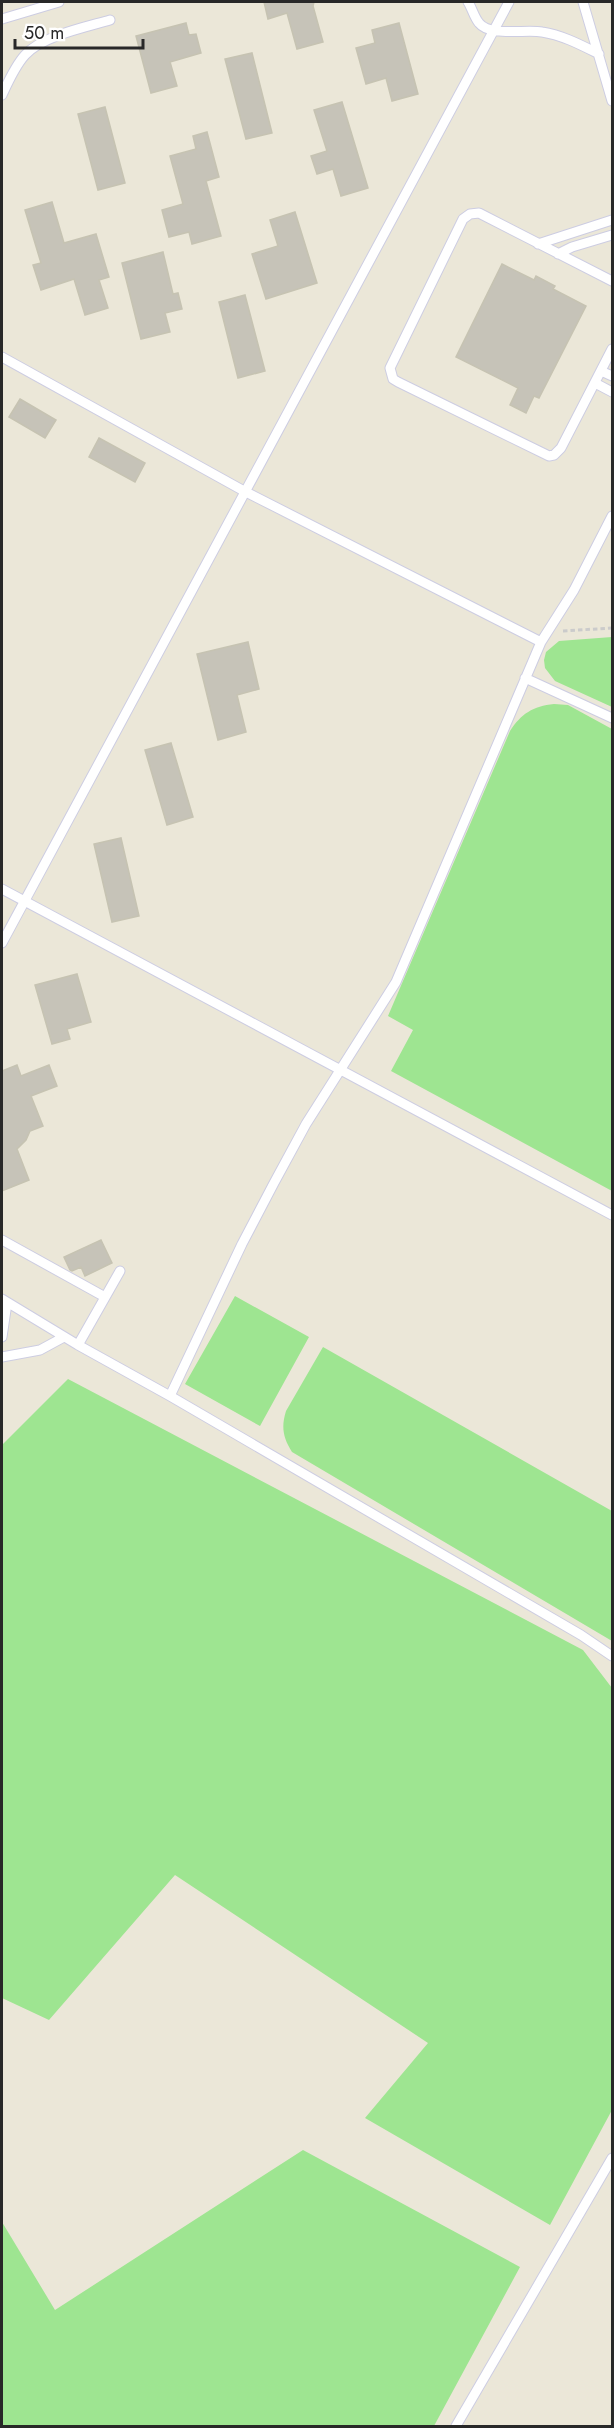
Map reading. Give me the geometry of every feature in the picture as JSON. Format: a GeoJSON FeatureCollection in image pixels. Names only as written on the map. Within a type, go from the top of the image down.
{"type":"FeatureCollection","features":[{"type":"Feature","properties":{"kind":"lane"},"geometry":{"type":"LineString","coordinates":[[2,19],[59,2]]}},
{"type":"Feature","properties":{"kind":"lane"},"geometry":{"type":"LineString","coordinates":[[468,2],[484,27],[495,30],[542,32],[562,37],[599,54]]}},
{"type":"Feature","properties":{"kind":"lane"},"geometry":{"type":"LineString","coordinates":[[2,943],[244,490],[509,2]]}},
{"type":"Feature","properties":{"kind":"lane"},"geometry":{"type":"LineString","coordinates":[[583,2],[612,102]]}},
{"type":"Feature","properties":{"kind":"lane"},"geometry":{"type":"LineString","coordinates":[[2,95],[21,60],[33,47],[110,20]]}},
{"type":"Feature","properties":{"kind":"lane"},"geometry":{"type":"LineString","coordinates":[[612,281],[479,213],[466,216],[392,362],[391,374],[398,382],[549,456],[561,448],[612,349]]}},
{"type":"Feature","properties":{"kind":"lane"},"geometry":{"type":"LineString","coordinates":[[538,244],[612,220]]}},
{"type":"Feature","properties":{"kind":"lane"},"geometry":{"type":"LineString","coordinates":[[558,254],[572,247],[612,235]]}},
{"type":"Feature","properties":{"kind":"lane"},"geometry":{"type":"LineString","coordinates":[[2,357],[244,490],[541,642]]}},
{"type":"Feature","properties":{"kind":"lane"},"geometry":{"type":"LineString","coordinates":[[601,371],[612,376]]}},
{"type":"Feature","properties":{"kind":"lane"},"geometry":{"type":"LineString","coordinates":[[595,383],[612,392]]}},
{"type":"Feature","properties":{"kind":"lane"},"geometry":{"type":"LineString","coordinates":[[170,1396],[257,1213],[306,1124],[396,982],[541,642],[574,590],[612,516]]}},
{"type":"Feature","properties":{"kind":"lane"},"geometry":{"type":"LineString","coordinates":[[525,678],[612,718]]}},
{"type":"Feature","properties":{"kind":"lane"},"geometry":{"type":"LineString","coordinates":[[2,889],[612,1215]]}},
{"type":"Feature","properties":{"kind":"lane"},"geometry":{"type":"LineString","coordinates":[[2,1240],[105,1297]]}},
{"type":"Feature","properties":{"kind":"lane"},"geometry":{"type":"LineString","coordinates":[[78,1345],[120,1271]]}},
{"type":"Feature","properties":{"kind":"lane"},"geometry":{"type":"LineString","coordinates":[[2,1337],[4,1301],[571,1629],[612,1656]]}},
{"type":"Feature","properties":{"kind":"lane"},"geometry":{"type":"LineString","coordinates":[[2,1357],[40,1350],[64,1337]]}},
{"type":"Feature","properties":{"kind":"lane"},"geometry":{"type":"LineString","coordinates":[[456,2427],[612,2158]]}},
{"type":"Feature","properties":{"kind":"path"},"geometry":{"type":"LineString","coordinates":[[548,632],[612,628]]}},
{"type":"Feature","properties":{"kind":"green space"},"geometry":{"type":"Polygon","coordinates":[[[612,637],[612,707],[555,681],[545,668],[546,652],[559,641],[612,637]]]}},
{"type":"Feature","properties":{"kind":"green space"},"geometry":{"type":"Polygon","coordinates":[[[554,704],[568,705],[612,729],[612,1191],[391,1071],[413,1030],[388,1016],[510,731],[528,712],[554,704]]]}},
{"type":"Feature","properties":{"kind":"green space"},"geometry":{"type":"Polygon","coordinates":[[[235,1296],[309,1337],[260,1426],[185,1384],[235,1296]]]}},
{"type":"Feature","properties":{"kind":"green space"},"geometry":{"type":"Polygon","coordinates":[[[323,1347],[612,1511],[612,1641],[292,1452],[284,1432],[286,1411],[323,1347]]]}},
{"type":"Feature","properties":{"kind":"green space"},"geometry":{"type":"Polygon","coordinates":[[[68,1379],[583,1650],[612,1688],[612,2110],[550,2225],[365,2118],[428,2043],[175,1875],[49,2020],[2,1998],[2,1445],[68,1379]]]}},
{"type":"Feature","properties":{"kind":"green space"},"geometry":{"type":"Polygon","coordinates":[[[303,2150],[520,2267],[434,2426],[2,2426],[2,2222],[55,2310],[303,2150]]]}},
{"type":"Feature","properties":{"kind":"building"},"geometry":{"type":"Polygon","coordinates":[[[264,2],[314,2],[313,6],[323,42],[297,49],[287,13],[268,19],[264,2]]]}},
{"type":"Feature","properties":{"kind":"building"},"geometry":{"type":"Polygon","coordinates":[[[186,23],[189,35],[196,34],[201,53],[170,62],[177,86],[151,93],[136,36],[186,23]]]}},
{"type":"Feature","properties":{"kind":"building"},"geometry":{"type":"Polygon","coordinates":[[[399,23],[418,94],[392,101],[386,78],[366,84],[356,48],[375,43],[372,30],[399,23]]]}},
{"type":"Feature","properties":{"kind":"building"},"geometry":{"type":"Polygon","coordinates":[[[252,53],[272,133],[246,139],[225,59],[252,53]]]}},
{"type":"Feature","properties":{"kind":"building"},"geometry":{"type":"Polygon","coordinates":[[[342,102],[368,188],[341,196],[333,169],[317,174],[311,156],[327,151],[314,110],[342,102]]]}},
{"type":"Feature","properties":{"kind":"building"},"geometry":{"type":"Polygon","coordinates":[[[105,107],[125,183],[98,190],[78,114],[105,107]]]}},
{"type":"Feature","properties":{"kind":"building"},"geometry":{"type":"Polygon","coordinates":[[[207,132],[219,177],[206,181],[221,236],[192,244],[189,232],[169,237],[162,210],[183,204],[170,156],[196,149],[193,136],[207,132]]]}},
{"type":"Feature","properties":{"kind":"building"},"geometry":{"type":"Polygon","coordinates":[[[52,202],[64,243],[96,234],[109,277],[99,280],[108,308],[85,315],[74,279],[41,290],[33,265],[41,263],[25,210],[52,202]]]}},
{"type":"Feature","properties":{"kind":"building"},"geometry":{"type":"Polygon","coordinates":[[[295,212],[317,283],[266,299],[252,254],[278,246],[270,220],[295,212]]]}},
{"type":"Feature","properties":{"kind":"building"},"geometry":{"type":"Polygon","coordinates":[[[163,252],[173,294],[178,293],[182,309],[165,313],[170,332],[141,339],[122,263],[163,252]]]}},
{"type":"Feature","properties":{"kind":"building"},"geometry":{"type":"Polygon","coordinates":[[[502,264],[534,280],[536,276],[555,286],[553,289],[586,306],[539,398],[534,396],[526,413],[510,405],[518,388],[456,357],[502,264]]]}},
{"type":"Feature","properties":{"kind":"building"},"geometry":{"type":"Polygon","coordinates":[[[245,295],[265,371],[238,378],[219,302],[245,295]]]}},
{"type":"Feature","properties":{"kind":"building"},"geometry":{"type":"Polygon","coordinates":[[[20,399],[56,420],[45,438],[9,417],[20,399]]]}},
{"type":"Feature","properties":{"kind":"building"},"geometry":{"type":"Polygon","coordinates":[[[99,438],[145,463],[135,482],[89,457],[99,438]]]}},
{"type":"Feature","properties":{"kind":"building"},"geometry":{"type":"Polygon","coordinates":[[[248,642],[259,689],[237,695],[246,732],[218,740],[197,654],[248,642]]]}},
{"type":"Feature","properties":{"kind":"building"},"geometry":{"type":"Polygon","coordinates":[[[171,743],[193,817],[167,825],[145,750],[171,743]]]}},
{"type":"Feature","properties":{"kind":"building"},"geometry":{"type":"Polygon","coordinates":[[[121,838],[139,916],[112,922],[94,844],[121,838]]]}},
{"type":"Feature","properties":{"kind":"building"},"geometry":{"type":"Polygon","coordinates":[[[77,974],[91,1022],[67,1029],[70,1039],[52,1044],[35,985],[77,974]]]}},
{"type":"Feature","properties":{"kind":"building"},"geometry":{"type":"Polygon","coordinates":[[[17,1065],[21,1076],[49,1065],[57,1086],[31,1096],[43,1126],[30,1131],[26,1140],[17,1149],[29,1180],[2,1191],[2,1071],[17,1065]]]}},
{"type":"Feature","properties":{"kind":"building"},"geometry":{"type":"Polygon","coordinates":[[[101,1240],[112,1263],[85,1276],[81,1267],[70,1270],[64,1257],[101,1240]]]}}]}
